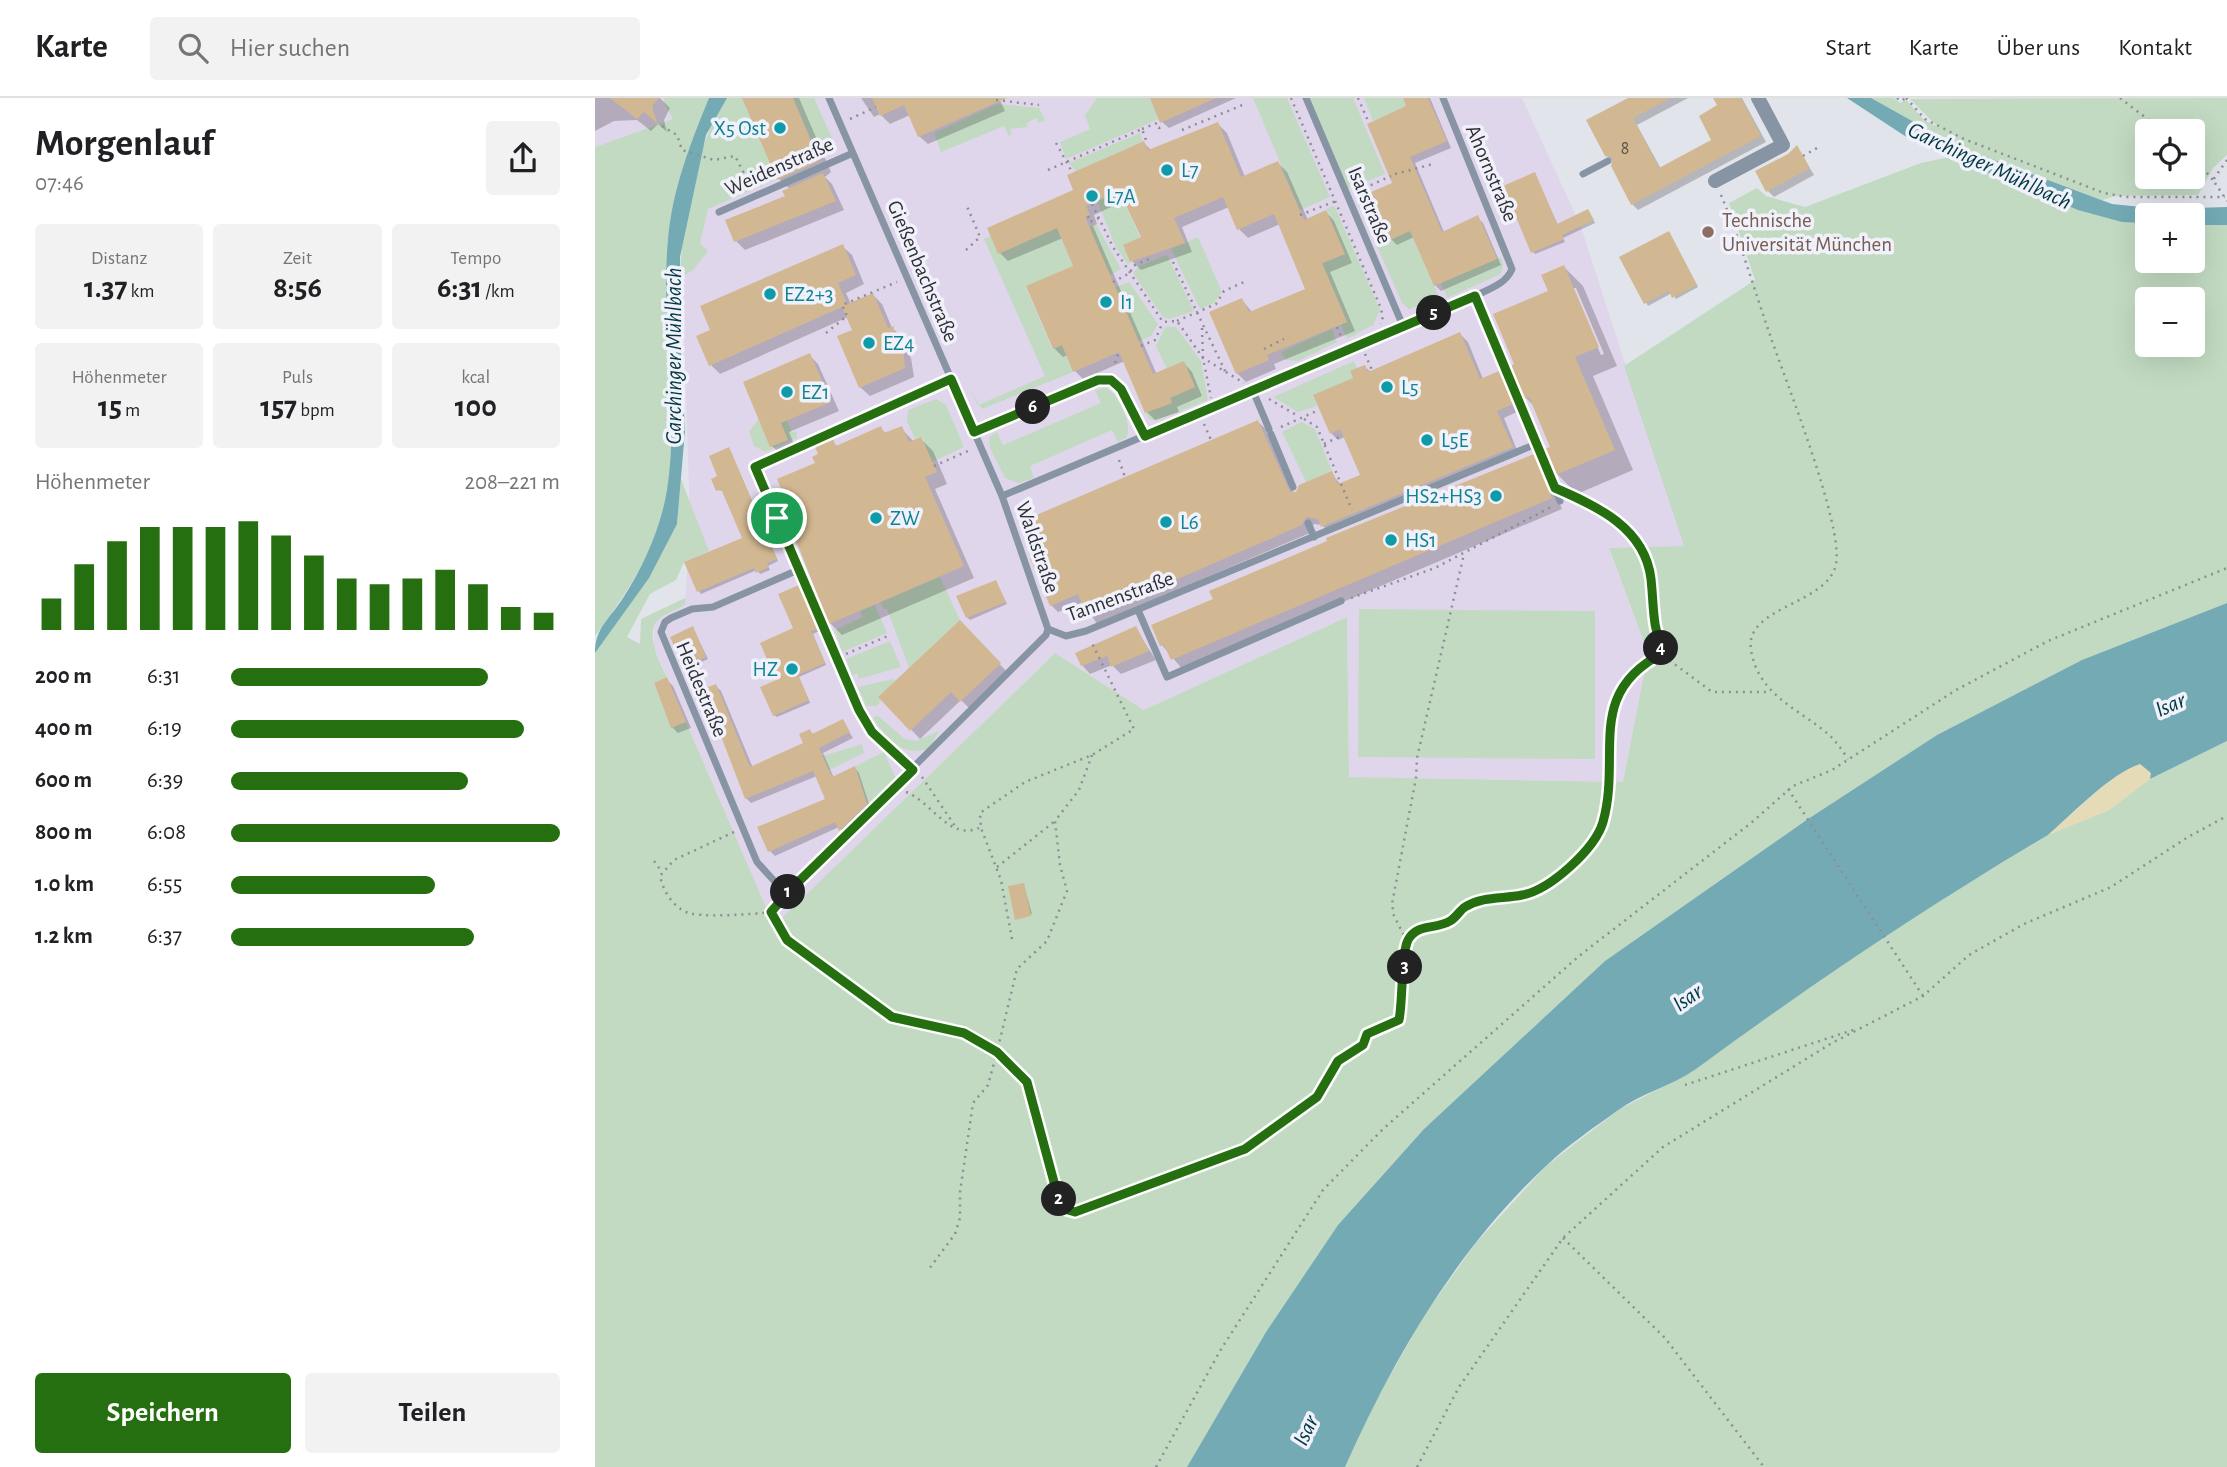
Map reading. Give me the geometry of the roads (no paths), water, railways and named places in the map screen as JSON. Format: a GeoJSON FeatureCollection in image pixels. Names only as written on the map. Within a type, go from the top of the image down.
{"type":"FeatureCollection","features":[{"type":"Feature","properties":{"kind":"street"},"geometry":{"type":"LineString","coordinates":[[1715,180],[1783,145],[1758,98]]}},
{"type":"Feature","properties":{"kind":"lane","name":"Gießenbachstraße"},"geometry":{"type":"LineString","coordinates":[[829,98],[1002,496]]}},
{"type":"Feature","properties":{"kind":"lane","name":"Isarstraße"},"geometry":{"type":"LineString","coordinates":[[1305,98],[1403,326]]}},
{"type":"Feature","properties":{"kind":"lane","name":"Ahornstraße"},"geometry":{"type":"LineString","coordinates":[[1443,98],[1510,261]]}},
{"type":"Feature","properties":{"kind":"lane","name":"Weidenstraße"},"geometry":{"type":"LineString","coordinates":[[719,212],[853,153]]}},
{"type":"Feature","properties":{"kind":"lane"},"geometry":{"type":"LineString","coordinates":[[1583,174],[1608,161]]}},
{"type":"Feature","properties":{"kind":"lane","name":"Waldstraße"},"geometry":{"type":"LineString","coordinates":[[1048,629],[1002,496],[1252,388],[1475,296],[1509,277],[1512,269],[1510,261]]}},
{"type":"Feature","properties":{"kind":"lane"},"geometry":{"type":"LineString","coordinates":[[1475,296],[1560,502]]}},
{"type":"Feature","properties":{"kind":"lane"},"geometry":{"type":"LineString","coordinates":[[951,379],[755,467],[836,658],[872,732],[913,770],[1046,635],[1048,629]]}},
{"type":"Feature","properties":{"kind":"lane"},"geometry":{"type":"LineString","coordinates":[[974,432],[1098,380],[1107,379],[1115,381],[1121,389],[1145,436]]}},
{"type":"Feature","properties":{"kind":"lane"},"geometry":{"type":"LineString","coordinates":[[1252,388],[1272,430],[1293,487]]}},
{"type":"Feature","properties":{"kind":"lane","name":"Tannenstraße"},"geometry":{"type":"LineString","coordinates":[[1048,629],[1066,636],[1086,631],[1536,444]]}},
{"type":"Feature","properties":{"kind":"lane"},"geometry":{"type":"LineString","coordinates":[[1308,523],[1314,537]]}},
{"type":"Feature","properties":{"kind":"lane","name":"Heidestraße"},"geometry":{"type":"LineString","coordinates":[[798,570],[713,607],[692,609],[671,618],[662,626],[662,638],[742,829],[765,874],[777,884],[791,889],[913,770]]}},
{"type":"Feature","properties":{"kind":"lane"},"geometry":{"type":"LineString","coordinates":[[1138,610],[1167,677],[1341,601]]}},
{"type":"Feature","properties":{"kind":"water","name":"Garchinger Mühlbach"},"geometry":{"type":"Polygon","coordinates":[[[709,98],[727,98],[706,135],[680,257],[680,336],[685,431],[677,524],[649,578],[595,653],[600,630],[623,598],[656,533],[667,490],[672,428],[666,303],[668,240],[678,186],[709,98]]]}},
{"type":"Feature","properties":{"kind":"water","name":"Garchinger Mühlbach"},"geometry":{"type":"Polygon","coordinates":[[[1847,98],[1871,98],[1957,146],[2112,204],[2135,206],[2135,223],[2122,222],[2078,210],[1908,138],[1847,98]]]}},
{"type":"Feature","properties":{"kind":"water"},"geometry":{"type":"Polygon","coordinates":[[[2227,207],[2227,225],[2205,225],[2205,208],[2227,207]]]}},
{"type":"Feature","properties":{"kind":"water","name":"Isar"},"geometry":{"type":"Polygon","coordinates":[[[2227,603],[2227,741],[2150,779],[2151,773],[2140,764],[2116,776],[2048,835],[1869,948],[1696,1069],[1626,1105],[1563,1151],[1514,1198],[1456,1269],[1407,1345],[1345,1467],[1187,1467],[1266,1332],[1338,1225],[1424,1129],[1605,961],[1808,819],[1937,735],[2082,660],[2227,603]]]}},
{"type":"Feature","properties":{"kind":"place","name":"X5 Ost"},"geometry":{"type":"Point","coordinates":[780,128]}},
{"type":"Feature","properties":{"kind":"place","name":"L7"},"geometry":{"type":"Point","coordinates":[1167,170]}},
{"type":"Feature","properties":{"kind":"place","name":"L7A"},"geometry":{"type":"Point","coordinates":[1092,196]}},
{"type":"Feature","properties":{"kind":"place","name":"Technische Universität München"},"geometry":{"type":"Point","coordinates":[1708,232]}},
{"type":"Feature","properties":{"kind":"place","name":"EZ2+3"},"geometry":{"type":"Point","coordinates":[770,294]}},
{"type":"Feature","properties":{"kind":"place","name":"I1"},"geometry":{"type":"Point","coordinates":[1106,302]}},
{"type":"Feature","properties":{"kind":"place","name":"EZ4"},"geometry":{"type":"Point","coordinates":[869,343]}},
{"type":"Feature","properties":{"kind":"place","name":"L5"},"geometry":{"type":"Point","coordinates":[1387,387]}},
{"type":"Feature","properties":{"kind":"place","name":"EZ1"},"geometry":{"type":"Point","coordinates":[787,392]}},
{"type":"Feature","properties":{"kind":"place","name":"L5E"},"geometry":{"type":"Point","coordinates":[1427,440]}},
{"type":"Feature","properties":{"kind":"place","name":"HS2+HS3"},"geometry":{"type":"Point","coordinates":[1496,496]}},
{"type":"Feature","properties":{"kind":"place","name":"ZW"},"geometry":{"type":"Point","coordinates":[876,518]}},
{"type":"Feature","properties":{"kind":"place","name":"L6"},"geometry":{"type":"Point","coordinates":[1166,522]}},
{"type":"Feature","properties":{"kind":"place","name":"HS1"},"geometry":{"type":"Point","coordinates":[1391,540]}},
{"type":"Feature","properties":{"kind":"place","name":"HZ"},"geometry":{"type":"Point","coordinates":[792,669]}}]}
